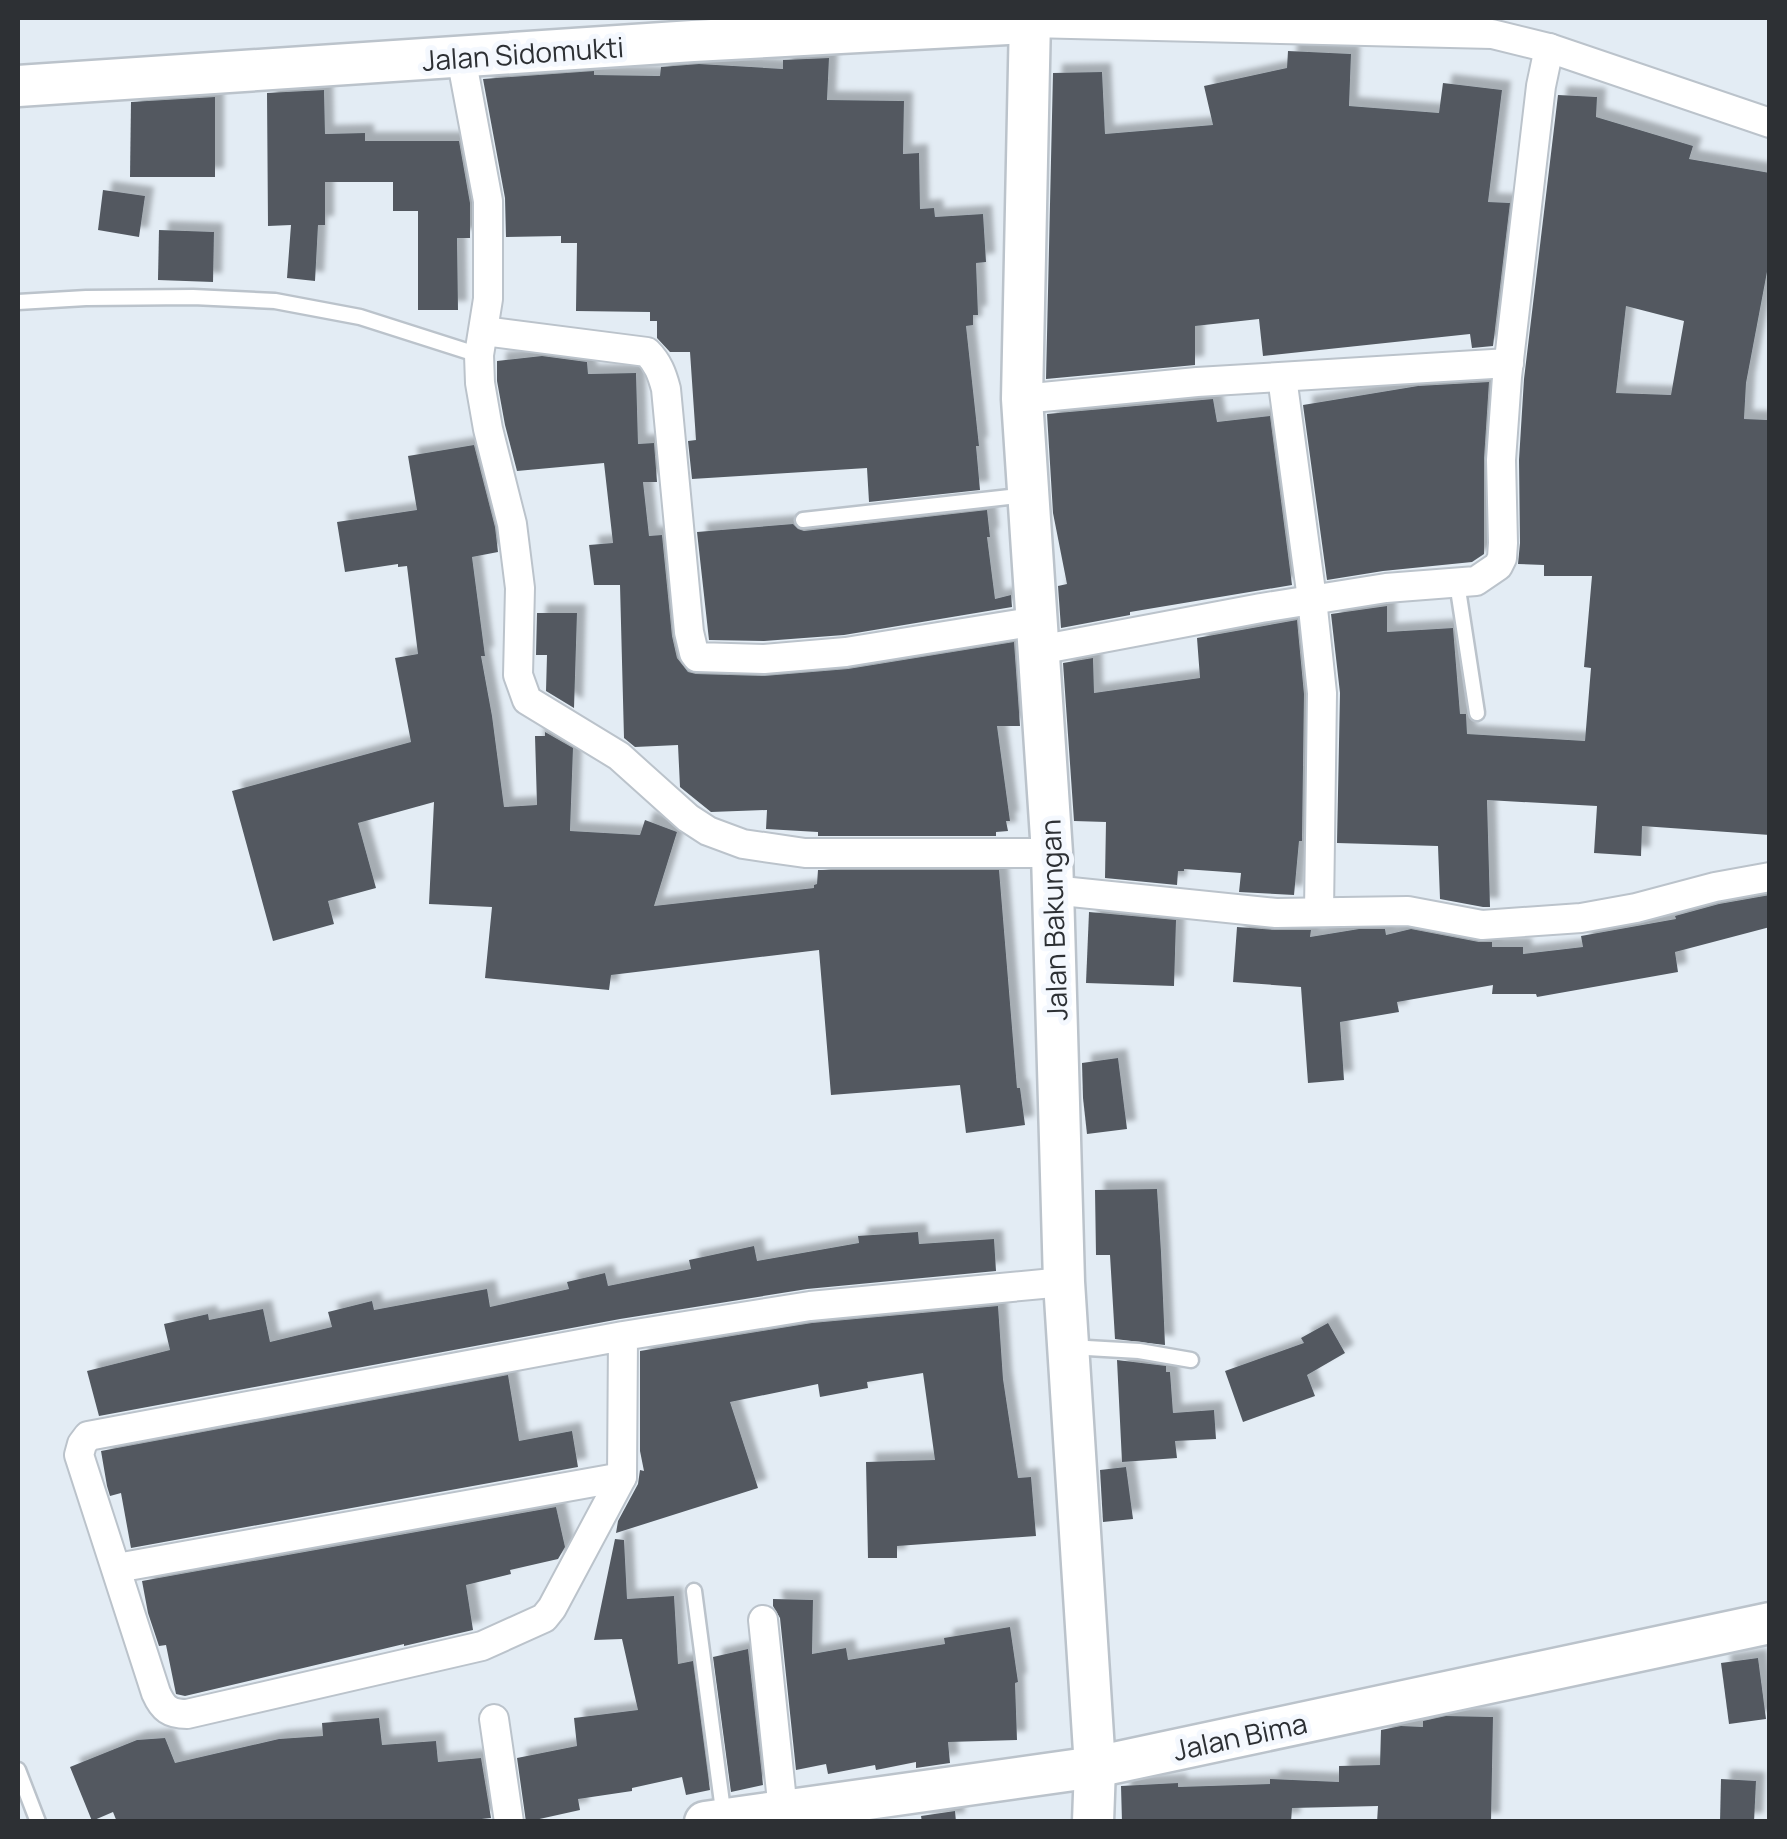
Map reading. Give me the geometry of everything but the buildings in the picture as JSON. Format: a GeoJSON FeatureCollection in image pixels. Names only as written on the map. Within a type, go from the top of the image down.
{"type":"FeatureCollection","features":[{"type":"Feature","properties":{"kind":"main road","name":"Jalan Sidomukti"},"geometry":{"type":"LineString","coordinates":[[18,86],[1029,20]]}},
{"type":"Feature","properties":{"kind":"main road","name":"Jalan Bakungan"},"geometry":{"type":"LineString","coordinates":[[1029,20],[1022,399],[1052,871],[1064,1282],[1095,1767],[1093,1822]]}},
{"type":"Feature","properties":{"kind":"main road","name":"Jalan Bima"},"geometry":{"type":"LineString","coordinates":[[714,1820],[1095,1767],[1770,1623]]}},
{"type":"Feature","properties":{"kind":"street"},"geometry":{"type":"LineString","coordinates":[[1029,20],[1387,24],[1492,34],[1549,48],[1770,123]]}},
{"type":"Feature","properties":{"kind":"street"},"geometry":{"type":"LineString","coordinates":[[482,343],[646,352],[654,359],[666,390],[689,632],[697,657],[764,659],[1038,636],[1386,588],[1476,581],[1490,574],[1502,558],[1501,460],[1508,362],[1549,48]]}},
{"type":"Feature","properties":{"kind":"street"},"geometry":{"type":"LineString","coordinates":[[461,57],[488,201],[488,299],[480,383],[512,524],[520,588],[518,675],[528,700],[619,756],[688,818],[743,844],[1052,871],[1276,913],[1408,911],[1482,925],[1581,918],[1770,877]]}},
{"type":"Feature","properties":{"kind":"street"},"geometry":{"type":"LineString","coordinates":[[1022,399],[1197,382],[1508,362]]}},
{"type":"Feature","properties":{"kind":"street"},"geometry":{"type":"LineString","coordinates":[[1282,377],[1322,693],[1319,912]]}},
{"type":"Feature","properties":{"kind":"street"},"geometry":{"type":"LineString","coordinates":[[623,1336],[622,1477],[544,1618],[482,1646],[187,1714],[173,1714],[162,1706],[79,1455],[88,1436],[623,1336],[810,1306],[1064,1282]]}},
{"type":"Feature","properties":{"kind":"street"},"geometry":{"type":"LineString","coordinates":[[117,1568],[622,1477]]}},
{"type":"Feature","properties":{"kind":"street"},"geometry":{"type":"LineString","coordinates":[[763,1620],[783,1811]]}},
{"type":"Feature","properties":{"kind":"street"},"geometry":{"type":"LineString","coordinates":[[494,1719],[510,1822]]}},
{"type":"Feature","properties":{"kind":"lane"},"geometry":{"type":"LineString","coordinates":[[18,302],[194,297],[274,302],[482,343]]}},
{"type":"Feature","properties":{"kind":"lane"},"geometry":{"type":"LineString","coordinates":[[803,520],[1028,495]]}},
{"type":"Feature","properties":{"kind":"lane"},"geometry":{"type":"LineString","coordinates":[[1457,582],[1477,713]]}},
{"type":"Feature","properties":{"kind":"lane"},"geometry":{"type":"LineString","coordinates":[[1069,1347],[1190,1360]]}},
{"type":"Feature","properties":{"kind":"lane"},"geometry":{"type":"LineString","coordinates":[[694,1591],[714,1820]]}},
{"type":"Feature","properties":{"kind":"lane"},"geometry":{"type":"LineString","coordinates":[[18,1770],[38,1822]]}}]}
